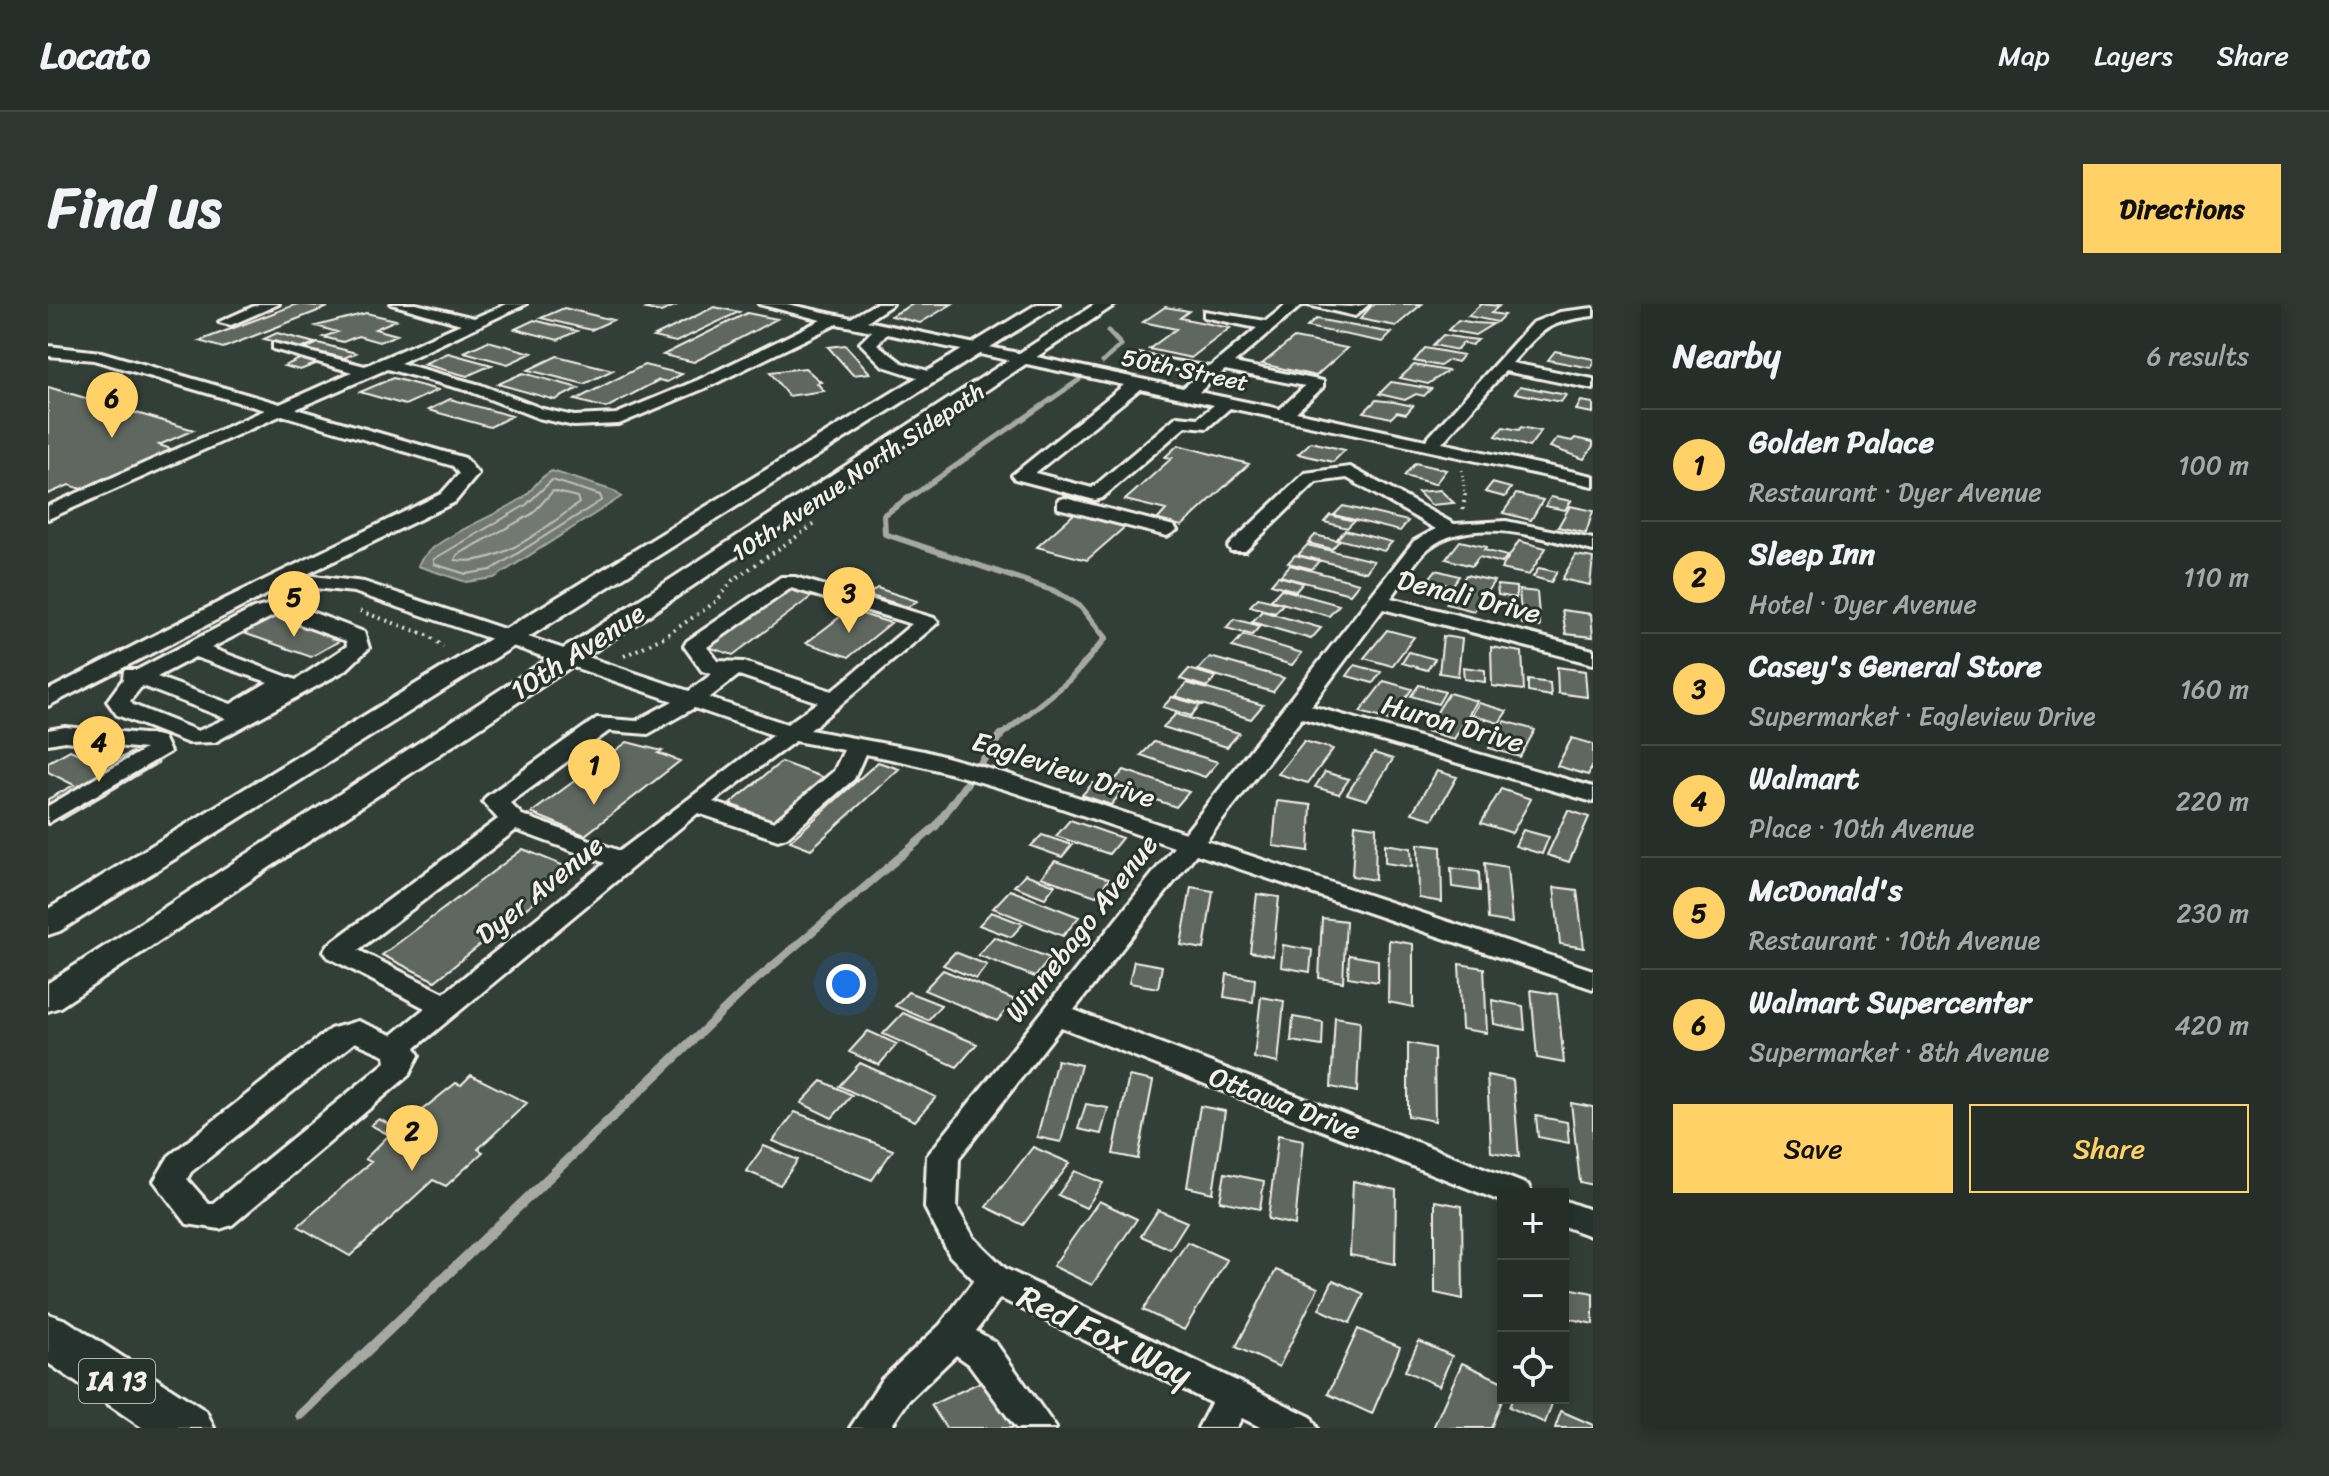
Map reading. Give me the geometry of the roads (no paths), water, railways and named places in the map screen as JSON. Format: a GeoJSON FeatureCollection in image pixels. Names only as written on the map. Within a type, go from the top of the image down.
{"type":"FeatureCollection","features":[{"type":"Feature","properties":{"kind":"highway","name":"IA 13"},"geometry":{"type":"LineString","coordinates":[[48,1335],[187,1428]]}},
{"type":"Feature","properties":{"kind":"main road","name":"10th Avenue"},"geometry":{"type":"LineString","coordinates":[[48,924],[1050,304]]}},
{"type":"Feature","properties":{"kind":"main road","name":"10th Avenue"},"geometry":{"type":"LineString","coordinates":[[48,999],[1107,304]]}},
{"type":"Feature","properties":{"kind":"street"},"geometry":{"type":"LineString","coordinates":[[226,322],[272,304]]}},
{"type":"Feature","properties":{"kind":"street"},"geometry":{"type":"LineString","coordinates":[[398,304],[475,323]]}},
{"type":"Feature","properties":{"kind":"street"},"geometry":{"type":"LineString","coordinates":[[48,513],[519,304]]}},
{"type":"Feature","properties":{"kind":"street","name":"50th Street"},"geometry":{"type":"LineString","coordinates":[[766,304],[1593,481]]}},
{"type":"Feature","properties":{"kind":"street"},"geometry":{"type":"LineString","coordinates":[[853,323],[886,304]]}},
{"type":"Feature","properties":{"kind":"street"},"geometry":{"type":"LineString","coordinates":[[1186,394],[1296,304]]}},
{"type":"Feature","properties":{"kind":"street"},"geometry":{"type":"LineString","coordinates":[[1310,304],[1355,312],[1362,304]]}},
{"type":"Feature","properties":{"kind":"street"},"geometry":{"type":"LineString","coordinates":[[1430,446],[1537,326],[1560,316],[1593,312]]}},
{"type":"Feature","properties":{"kind":"street"},"geometry":{"type":"LineString","coordinates":[[1209,314],[1269,326]]}},
{"type":"Feature","properties":{"kind":"street"},"geometry":{"type":"LineString","coordinates":[[384,363],[475,388],[538,413],[574,421],[619,419],[704,383],[835,319]]}},
{"type":"Feature","properties":{"kind":"street"},"geometry":{"type":"LineString","coordinates":[[884,329],[868,343],[879,357],[896,369],[932,377]]}},
{"type":"Feature","properties":{"kind":"street"},"geometry":{"type":"LineString","coordinates":[[278,346],[364,371]]}},
{"type":"Feature","properties":{"kind":"street"},"geometry":{"type":"LineString","coordinates":[[48,351],[95,355],[281,408],[459,462],[469,474],[448,498],[48,699]]}},
{"type":"Feature","properties":{"kind":"street"},"geometry":{"type":"LineString","coordinates":[[1145,358],[1262,373],[1317,384],[1283,415]]}},
{"type":"Feature","properties":{"kind":"street"},"geometry":{"type":"LineString","coordinates":[[1502,366],[1593,384]]}},
{"type":"Feature","properties":{"kind":"street"},"geometry":{"type":"LineString","coordinates":[[1262,373],[1247,385],[1250,390],[1298,401]]}},
{"type":"Feature","properties":{"kind":"street"},"geometry":{"type":"LineString","coordinates":[[1136,384],[1008,484],[1017,491],[1167,530]]}},
{"type":"Feature","properties":{"kind":"street"},"geometry":{"type":"LineString","coordinates":[[1021,475],[1095,494],[1183,420],[1201,424],[1226,403]]}},
{"type":"Feature","properties":{"kind":"street"},"geometry":{"type":"LineString","coordinates":[[1238,547],[1311,477],[1350,472],[1457,530],[1504,527],[1593,545]]}},
{"type":"Feature","properties":{"kind":"street","name":"Winnebago Avenue"},"geometry":{"type":"LineString","coordinates":[[941,1208],[943,1156],[1187,844],[1297,709],[1421,545],[1434,536],[1457,530]]}},
{"type":"Feature","properties":{"kind":"street"},"geometry":{"type":"LineString","coordinates":[[357,586],[353,559],[375,536]]}},
{"type":"Feature","properties":{"kind":"street","name":"Eagleview Drive"},"geometry":{"type":"LineString","coordinates":[[284,579],[357,586],[790,733],[962,768],[1002,780],[1593,980]]}},
{"type":"Feature","properties":{"kind":"street","name":"Dyer Avenue"},"geometry":{"type":"LineString","coordinates":[[400,1043],[694,804],[835,700],[927,622],[788,581],[695,646],[710,666],[728,673]]}},
{"type":"Feature","properties":{"kind":"street","name":"Denali Drive"},"geometry":{"type":"LineString","coordinates":[[1377,601],[1593,657]]}},
{"type":"Feature","properties":{"kind":"street"},"geometry":{"type":"LineString","coordinates":[[275,609],[294,612],[356,637],[358,648],[338,665],[215,735],[205,737],[196,738],[125,710],[118,701],[133,682],[260,613],[275,609]]}},
{"type":"Feature","properties":{"kind":"street"},"geometry":{"type":"LineString","coordinates":[[101,671],[233,713],[286,681],[194,649]]}},
{"type":"Feature","properties":{"kind":"street"},"geometry":{"type":"LineString","coordinates":[[624,861],[513,820],[495,802],[605,723],[640,729],[693,699],[736,667],[835,700]]}},
{"type":"Feature","properties":{"kind":"street","name":"Huron Drive"},"geometry":{"type":"LineString","coordinates":[[1297,709],[1593,795]]}},
{"type":"Feature","properties":{"kind":"street"},"geometry":{"type":"LineString","coordinates":[[48,737],[65,734],[155,742],[158,752],[48,816]]}},
{"type":"Feature","properties":{"kind":"street"},"geometry":{"type":"LineString","coordinates":[[694,804],[778,832],[845,774],[857,746]]}},
{"type":"Feature","properties":{"kind":"street"},"geometry":{"type":"LineString","coordinates":[[445,1006],[338,951],[513,820]]}},
{"type":"Feature","properties":{"kind":"street","name":"Ottawa Drive"},"geometry":{"type":"LineString","coordinates":[[1054,1013],[1501,1188]]}},
{"type":"Feature","properties":{"kind":"street"},"geometry":{"type":"LineString","coordinates":[[358,1031],[400,1043],[404,1055],[398,1068],[301,1152],[220,1216],[199,1215],[170,1181],[180,1164],[340,1036],[358,1031]]}},
{"type":"Feature","properties":{"kind":"street","name":"Red Fox Way"},"geometry":{"type":"LineString","coordinates":[[941,1208],[962,1247],[994,1279],[1226,1413],[1298,1428]]}},
{"type":"Feature","properties":{"kind":"street"},"geometry":{"type":"LineString","coordinates":[[1569,1215],[1593,1224]]}},
{"type":"Feature","properties":{"kind":"street"},"geometry":{"type":"LineString","coordinates":[[869,1428],[895,1390],[953,1335],[994,1279]]}},
{"type":"Feature","properties":{"kind":"street"},"geometry":{"type":"LineString","coordinates":[[953,1335],[982,1353],[1037,1428]]}},
{"type":"Feature","properties":{"kind":"water"},"geometry":{"type":"Polygon","coordinates":[[[552,471],[614,491],[621,497],[494,578],[466,582],[418,566],[435,547],[521,499],[552,471]]]}},
{"type":"Feature","properties":{"kind":"waterway"},"geometry":{"type":"LineString","coordinates":[[1103,362],[1121,345],[1108,331]]}},
{"type":"Feature","properties":{"kind":"waterway"},"geometry":{"type":"LineString","coordinates":[[912,496],[1079,380]]}},
{"type":"Feature","properties":{"kind":"waterway"},"geometry":{"type":"LineString","coordinates":[[914,494],[884,515],[885,534],[1055,591],[1081,607],[1106,638],[1070,680],[1000,736]]}},
{"type":"Feature","properties":{"kind":"waterway"},"geometry":{"type":"LineString","coordinates":[[690,1043],[750,985],[936,826],[1000,736]]}},
{"type":"Feature","properties":{"kind":"waterway"},"geometry":{"type":"LineString","coordinates":[[300,1415],[692,1041]]}},
{"type":"Feature","properties":{"kind":"place","name":"Walmart Supercenter"},"geometry":{"type":"Point","coordinates":[112,438]}},
{"type":"Feature","properties":{"kind":"place","name":"Casey's General Store"},"geometry":{"type":"Point","coordinates":[849,633]}},
{"type":"Feature","properties":{"kind":"place","name":"McDonald's"},"geometry":{"type":"Point","coordinates":[294,637]}},
{"type":"Feature","properties":{"kind":"place","name":"Walmart"},"geometry":{"type":"Point","coordinates":[99,782]}},
{"type":"Feature","properties":{"kind":"place","name":"Golden Palace"},"geometry":{"type":"Point","coordinates":[594,805]}},
{"type":"Feature","properties":{"kind":"place","name":"Sleep Inn"},"geometry":{"type":"Point","coordinates":[412,1171]}}]}
